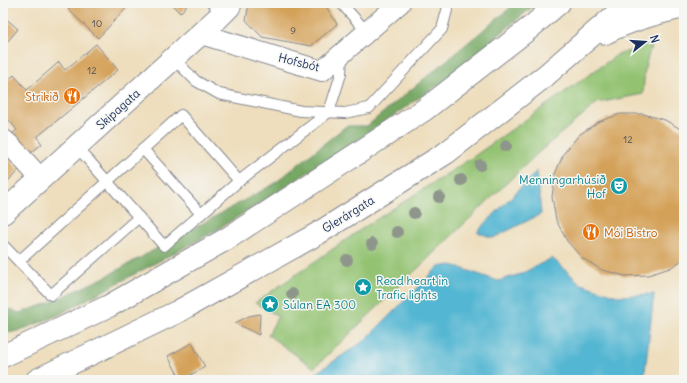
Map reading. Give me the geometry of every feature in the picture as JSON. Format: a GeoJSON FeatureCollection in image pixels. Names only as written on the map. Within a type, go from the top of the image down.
{"type":"FeatureCollection","features":[{"type":"Feature","properties":{"kind":"main road"},"geometry":{"type":"LineString","coordinates":[[3,356],[109,306],[228,238],[424,110],[532,27],[559,3]]}},
{"type":"Feature","properties":{"kind":"main road","name":"Glerárgata"},"geometry":{"type":"LineString","coordinates":[[38,380],[177,312],[317,234],[446,153],[545,76],[630,3]]}},
{"type":"Feature","properties":{"kind":"main road","name":"Skipagata"},"geometry":{"type":"LineString","coordinates":[[3,213],[201,34],[222,7]]}},
{"type":"Feature","properties":{"kind":"main road"},"geometry":{"type":"LineString","coordinates":[[582,44],[617,27],[650,15],[684,7]]}},
{"type":"Feature","properties":{"kind":"street","name":"Hofsbót"},"geometry":{"type":"LineString","coordinates":[[201,34],[322,70],[400,3]]}},
{"type":"Feature","properties":{"kind":"street"},"geometry":{"type":"LineString","coordinates":[[3,139],[41,179]]}},
{"type":"Feature","properties":{"kind":"lane"},"geometry":{"type":"LineString","coordinates":[[341,3],[367,32]]}},
{"type":"Feature","properties":{"kind":"lane"},"geometry":{"type":"LineString","coordinates":[[173,58],[196,81],[219,94],[300,110],[345,113],[369,108],[442,29],[450,3]]}},
{"type":"Feature","properties":{"kind":"lane"},"geometry":{"type":"LineString","coordinates":[[77,147],[164,246],[239,181],[329,112],[341,74],[342,53]]}},
{"type":"Feature","properties":{"kind":"lane"},"geometry":{"type":"LineString","coordinates":[[19,260],[180,115],[239,181]]}},
{"type":"Feature","properties":{"kind":"lane"},"geometry":{"type":"LineString","coordinates":[[143,149],[201,214]]}},
{"type":"Feature","properties":{"kind":"lane"},"geometry":{"type":"LineString","coordinates":[[3,245],[51,295],[139,217]]}},
{"type":"Feature","properties":{"kind":"green space"},"geometry":{"type":"Polygon","coordinates":[[[516,3],[537,3],[441,83],[278,192],[208,235],[54,317],[18,331],[3,334],[3,308],[19,313],[47,304],[105,277],[274,184],[346,126],[367,126],[516,3]]]}},
{"type":"Feature","properties":{"kind":"green space"},"geometry":{"type":"Polygon","coordinates":[[[652,43],[645,67],[643,94],[597,103],[539,152],[314,368],[268,335],[278,316],[255,303],[363,228],[473,157],[617,55],[652,43]]]}},
{"type":"Feature","properties":{"kind":"water"},"geometry":{"type":"Polygon","coordinates":[[[537,171],[541,214],[493,238],[477,232],[537,171]]]}},
{"type":"Feature","properties":{"kind":"water"},"geometry":{"type":"Polygon","coordinates":[[[552,258],[581,284],[618,296],[654,294],[644,380],[316,380],[316,373],[364,341],[438,267],[452,265],[498,281],[521,274],[552,258]]]}},
{"type":"Feature","properties":{"kind":"building"},"geometry":{"type":"Polygon","coordinates":[[[74,3],[131,3],[98,38],[68,9],[74,3]]]}},
{"type":"Feature","properties":{"kind":"building"},"geometry":{"type":"Polygon","coordinates":[[[170,3],[189,3],[180,13],[170,3]]]}},
{"type":"Feature","properties":{"kind":"building"},"geometry":{"type":"Polygon","coordinates":[[[249,3],[324,3],[337,24],[311,46],[262,37],[246,20],[249,3]]]}},
{"type":"Feature","properties":{"kind":"building"},"geometry":{"type":"Polygon","coordinates":[[[3,16],[18,29],[3,47],[3,16]]]}},
{"type":"Feature","properties":{"kind":"building"},"geometry":{"type":"Polygon","coordinates":[[[96,44],[118,70],[37,137],[42,144],[27,156],[10,135],[17,130],[3,113],[3,84],[14,75],[27,90],[59,62],[65,70],[96,44]]]}},
{"type":"Feature","properties":{"kind":"building","name":"Menningarhúsið Hof"},"geometry":{"type":"Polygon","coordinates":[[[620,114],[643,114],[665,120],[684,131],[684,259],[670,268],[648,275],[625,276],[602,270],[582,258],[567,241],[556,220],[552,197],[555,174],[564,153],[579,135],[598,122],[620,114]]]}},
{"type":"Feature","properties":{"kind":"building"},"geometry":{"type":"Polygon","coordinates":[[[3,153],[19,170],[3,186],[3,153]]]}},
{"type":"Feature","properties":{"kind":"building"},"geometry":{"type":"Polygon","coordinates":[[[260,314],[259,335],[235,323],[249,316],[260,314]]]}},
{"type":"Feature","properties":{"kind":"building"},"geometry":{"type":"Polygon","coordinates":[[[192,343],[205,367],[181,380],[168,356],[192,343]]]}},
{"type":"Feature","properties":{"kind":"place","name":"Strikið"},"geometry":{"type":"Point","coordinates":[72,96]}},
{"type":"Feature","properties":{"kind":"place","name":"Menningarhúsið Hof"},"geometry":{"type":"Point","coordinates":[619,186]}},
{"type":"Feature","properties":{"kind":"place","name":"Mói Bistro"},"geometry":{"type":"Point","coordinates":[591,232]}},
{"type":"Feature","properties":{"kind":"place","name":"Read heart in Trafic lights"},"geometry":{"type":"Point","coordinates":[363,287]}},
{"type":"Feature","properties":{"kind":"place","name":"Súlan EA 300"},"geometry":{"type":"Point","coordinates":[270,304]}}]}
